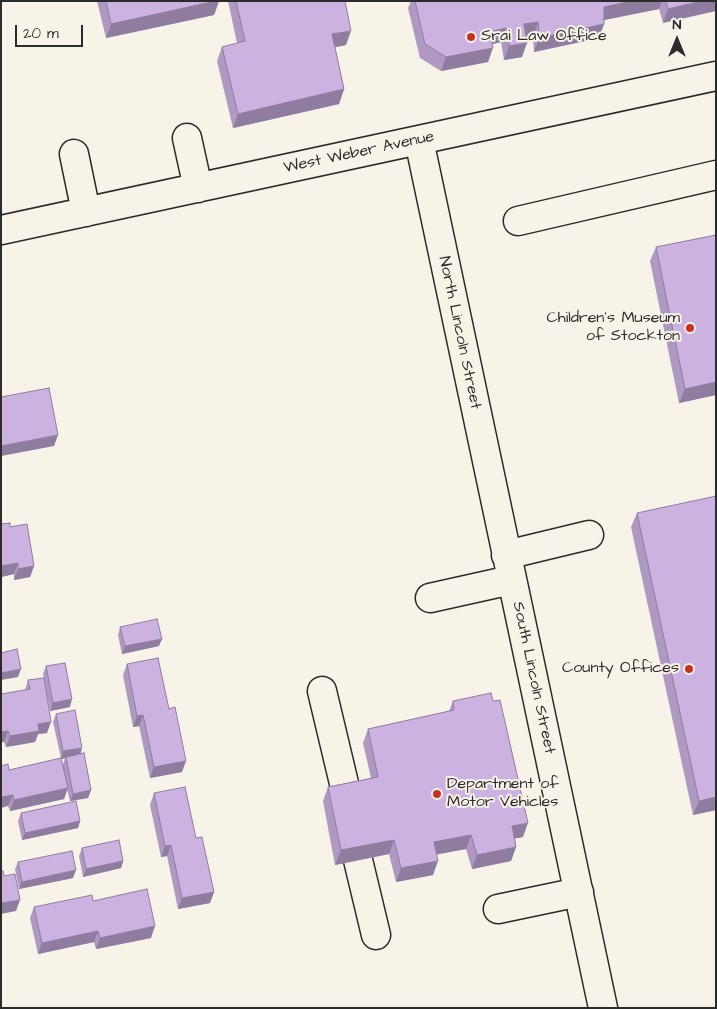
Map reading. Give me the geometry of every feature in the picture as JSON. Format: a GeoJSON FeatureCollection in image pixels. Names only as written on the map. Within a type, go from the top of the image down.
{"type":"FeatureCollection","features":[{"type":"Feature","properties":{"kind":"street","name":"West Weber Avenue"},"geometry":{"type":"LineString","coordinates":[[1,230],[716,76]]}},
{"type":"Feature","properties":{"kind":"street"},"geometry":{"type":"LineString","coordinates":[[187,138],[198,188]]}},
{"type":"Feature","properties":{"kind":"street","name":"North Lincoln Street"},"geometry":{"type":"LineString","coordinates":[[419,140],[500,525]]}},
{"type":"Feature","properties":{"kind":"street"},"geometry":{"type":"LineString","coordinates":[[74,154],[86,212]]}},
{"type":"Feature","properties":{"kind":"street"},"geometry":{"type":"LineString","coordinates":[[518,221],[716,174]]}},
{"type":"Feature","properties":{"kind":"street","name":"South Lincoln Street"},"geometry":{"type":"LineString","coordinates":[[500,525],[603,1008]]}},
{"type":"Feature","properties":{"kind":"street"},"geometry":{"type":"LineString","coordinates":[[430,598],[589,535]]}},
{"type":"Feature","properties":{"kind":"street"},"geometry":{"type":"LineString","coordinates":[[322,690],[347,796]]}},
{"type":"Feature","properties":{"kind":"street"},"geometry":{"type":"LineString","coordinates":[[358,860],[376,934]]}},
{"type":"Feature","properties":{"kind":"street"},"geometry":{"type":"LineString","coordinates":[[498,909],[579,892]]}},
{"type":"Feature","properties":{"kind":"building"},"geometry":{"type":"Polygon","coordinates":[[[106,1],[216,1],[111,24],[106,1]]]}},
{"type":"Feature","properties":{"kind":"building"},"geometry":{"type":"Polygon","coordinates":[[[236,1],[345,1],[351,31],[332,34],[344,89],[238,114],[222,47],[245,41],[236,1]]]}},
{"type":"Feature","properties":{"kind":"building","name":"Srai Law Office"},"geometry":{"type":"Polygon","coordinates":[[[415,1],[632,1],[604,7],[604,24],[539,38],[538,22],[524,24],[527,43],[509,46],[506,28],[490,32],[493,48],[446,57],[425,44],[415,1]]]}},
{"type":"Feature","properties":{"kind":"building"},"geometry":{"type":"Polygon","coordinates":[[[666,1],[702,1],[668,9],[666,1]]]}},
{"type":"Feature","properties":{"kind":"building","name":"Children's Museum of Stockton"},"geometry":{"type":"Polygon","coordinates":[[[716,235],[716,382],[685,389],[656,247],[716,235]]]}},
{"type":"Feature","properties":{"kind":"building"},"geometry":{"type":"Polygon","coordinates":[[[49,388],[58,435],[1,446],[1,397],[49,388]]]}},
{"type":"Feature","properties":{"kind":"building","name":"County Offices"},"geometry":{"type":"Polygon","coordinates":[[[716,496],[716,797],[699,801],[637,513],[716,496]]]}},
{"type":"Feature","properties":{"kind":"building"},"geometry":{"type":"Polygon","coordinates":[[[10,523],[10,527],[27,524],[34,566],[18,569],[18,563],[1,566],[1,524],[10,523]]]}},
{"type":"Feature","properties":{"kind":"building"},"geometry":{"type":"Polygon","coordinates":[[[157,619],[162,639],[125,646],[120,627],[157,619]]]}},
{"type":"Feature","properties":{"kind":"building"},"geometry":{"type":"Polygon","coordinates":[[[17,649],[21,669],[1,673],[1,653],[17,649]]]}},
{"type":"Feature","properties":{"kind":"building"},"geometry":{"type":"Polygon","coordinates":[[[158,658],[169,709],[175,707],[186,761],[154,767],[143,715],[137,716],[127,664],[158,658]]]}},
{"type":"Feature","properties":{"kind":"building"},"geometry":{"type":"Polygon","coordinates":[[[65,663],[72,699],[53,703],[46,666],[65,663]]]}},
{"type":"Feature","properties":{"kind":"building"},"geometry":{"type":"Polygon","coordinates":[[[44,678],[51,722],[38,724],[39,731],[10,736],[8,731],[1,732],[1,692],[2,694],[30,689],[28,680],[44,678]]]}},
{"type":"Feature","properties":{"kind":"building","name":"Department of Motor Vehicles"},"geometry":{"type":"Polygon","coordinates":[[[491,693],[493,701],[500,700],[528,823],[512,826],[516,847],[477,855],[471,835],[434,842],[438,861],[401,868],[394,840],[341,850],[328,787],[378,777],[368,729],[454,710],[453,701],[491,693]]]}},
{"type":"Feature","properties":{"kind":"building"},"geometry":{"type":"Polygon","coordinates":[[[75,710],[82,748],[63,751],[56,714],[75,710]]]}},
{"type":"Feature","properties":{"kind":"building"},"geometry":{"type":"Polygon","coordinates":[[[84,753],[91,790],[73,794],[66,757],[84,753]]]}},
{"type":"Feature","properties":{"kind":"building"},"geometry":{"type":"Polygon","coordinates":[[[61,758],[68,788],[14,800],[13,795],[1,797],[1,766],[8,764],[9,770],[61,758]]]}},
{"type":"Feature","properties":{"kind":"building"},"geometry":{"type":"Polygon","coordinates":[[[185,787],[196,838],[202,837],[214,892],[182,898],[171,845],[165,846],[154,793],[185,787]]]}},
{"type":"Feature","properties":{"kind":"building"},"geometry":{"type":"Polygon","coordinates":[[[76,801],[80,821],[25,833],[21,813],[76,801]]]}},
{"type":"Feature","properties":{"kind":"building"},"geometry":{"type":"Polygon","coordinates":[[[119,840],[123,861],[86,869],[82,848],[119,840]]]}},
{"type":"Feature","properties":{"kind":"building"},"geometry":{"type":"Polygon","coordinates":[[[72,851],[76,870],[22,882],[18,862],[72,851]]]}},
{"type":"Feature","properties":{"kind":"building"},"geometry":{"type":"Polygon","coordinates":[[[3,871],[4,876],[15,874],[20,900],[1,903],[1,872],[3,871]]]}},
{"type":"Feature","properties":{"kind":"building"},"geometry":{"type":"Polygon","coordinates":[[[147,889],[155,926],[100,938],[98,931],[42,943],[34,907],[92,895],[93,901],[147,889]]]}},
{"type":"Feature","properties":{"kind":"place","name":"Srai Law Office"},"geometry":{"type":"Point","coordinates":[471,37]}},
{"type":"Feature","properties":{"kind":"place","name":"Children's Museum of Stockton"},"geometry":{"type":"Point","coordinates":[690,328]}},
{"type":"Feature","properties":{"kind":"place","name":"County Offices"},"geometry":{"type":"Point","coordinates":[689,669]}},
{"type":"Feature","properties":{"kind":"place","name":"Department of Motor Vehicles"},"geometry":{"type":"Point","coordinates":[437,794]}}]}
